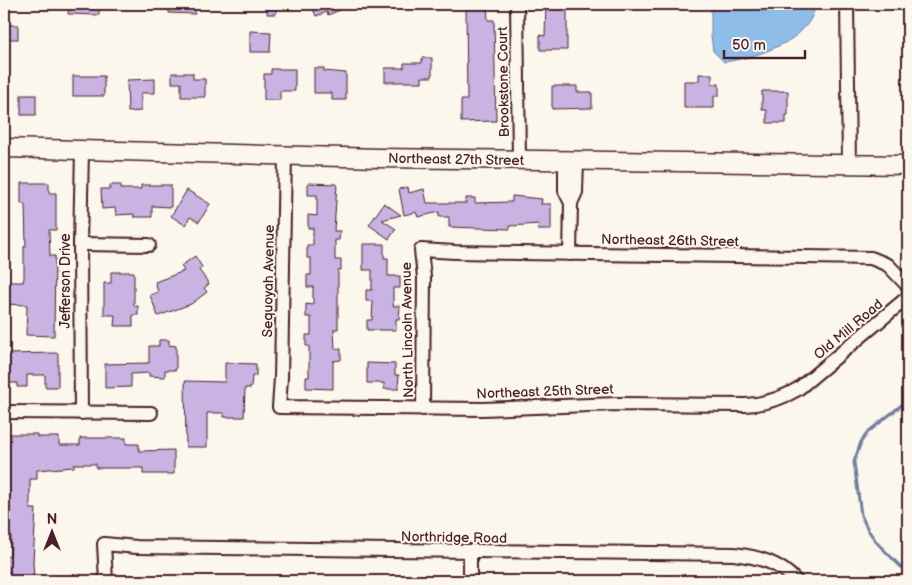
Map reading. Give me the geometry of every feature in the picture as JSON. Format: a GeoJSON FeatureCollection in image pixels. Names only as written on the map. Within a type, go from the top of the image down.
{"type":"FeatureCollection","features":[{"type":"Feature","properties":{"kind":"street","name":"Brookstone Court"},"geometry":{"type":"LineString","coordinates":[[517,4],[519,160]]}},
{"type":"Feature","properties":{"kind":"street"},"geometry":{"type":"LineString","coordinates":[[848,4],[849,165]]}},
{"type":"Feature","properties":{"kind":"street","name":"Northeast 27th Street"},"geometry":{"type":"LineString","coordinates":[[4,148],[373,158],[908,165]]}},
{"type":"Feature","properties":{"kind":"street","name":"Jefferson Drive"},"geometry":{"type":"LineString","coordinates":[[81,413],[80,244],[82,150]]}},
{"type":"Feature","properties":{"kind":"street","name":"Sequoyah Avenue"},"geometry":{"type":"LineString","coordinates":[[279,407],[285,155]]}},
{"type":"Feature","properties":{"kind":"street"},"geometry":{"type":"LineString","coordinates":[[570,254],[571,203],[565,191],[571,161]]}},
{"type":"Feature","properties":{"kind":"street"},"geometry":{"type":"LineString","coordinates":[[80,244],[149,245]]}},
{"type":"Feature","properties":{"kind":"street","name":"Northeast 26th Street"},"geometry":{"type":"LineString","coordinates":[[421,250],[871,258],[888,265],[908,286]]}},
{"type":"Feature","properties":{"kind":"street","name":"North Lincoln Avenue"},"geometry":{"type":"LineString","coordinates":[[421,250],[424,277],[423,409]]}},
{"type":"Feature","properties":{"kind":"street","name":"Old Mill Road"},"geometry":{"type":"LineString","coordinates":[[806,383],[908,297]]}},
{"type":"Feature","properties":{"kind":"street","name":"Northeast 25th Street"},"geometry":{"type":"LineString","coordinates":[[279,407],[423,409],[617,404],[754,405],[782,398],[806,383]]}},
{"type":"Feature","properties":{"kind":"street"},"geometry":{"type":"LineString","coordinates":[[4,412],[151,413]]}},
{"type":"Feature","properties":{"kind":"street","name":"Northridge Road"},"geometry":{"type":"LineString","coordinates":[[106,581],[104,544],[137,547],[734,554],[752,556],[773,563],[782,568],[796,581]]}},
{"type":"Feature","properties":{"kind":"street"},"geometry":{"type":"LineString","coordinates":[[470,552],[470,581]]}},
{"type":"Feature","properties":{"kind":"water"},"geometry":{"type":"Polygon","coordinates":[[[711,4],[815,4],[812,17],[793,38],[765,52],[724,62],[713,51],[711,4]]]}},
{"type":"Feature","properties":{"kind":"building"},"geometry":{"type":"Polygon","coordinates":[[[69,4],[99,4],[99,15],[68,14],[69,4]]]}},
{"type":"Feature","properties":{"kind":"building"},"geometry":{"type":"Polygon","coordinates":[[[169,4],[195,4],[195,14],[169,13],[169,4]]]}},
{"type":"Feature","properties":{"kind":"building"},"geometry":{"type":"Polygon","coordinates":[[[268,4],[276,4],[276,14],[267,14],[268,4]]]}},
{"type":"Feature","properties":{"kind":"building"},"geometry":{"type":"Polygon","coordinates":[[[311,4],[347,5],[328,15],[327,12],[316,16],[311,4]]]}},
{"type":"Feature","properties":{"kind":"building"},"geometry":{"type":"Polygon","coordinates":[[[466,4],[487,4],[488,20],[494,20],[496,121],[461,122],[461,100],[467,100],[466,4]]]}},
{"type":"Feature","properties":{"kind":"building"},"geometry":{"type":"Polygon","coordinates":[[[546,4],[567,4],[567,50],[540,50],[540,35],[545,36],[546,4]]]}},
{"type":"Feature","properties":{"kind":"building"},"geometry":{"type":"Polygon","coordinates":[[[4,25],[18,25],[18,39],[4,39],[4,25]]]}},
{"type":"Feature","properties":{"kind":"building"},"geometry":{"type":"Polygon","coordinates":[[[250,31],[271,32],[270,52],[250,52],[250,31]]]}},
{"type":"Feature","properties":{"kind":"building"},"geometry":{"type":"Polygon","coordinates":[[[422,58],[432,58],[432,77],[422,77],[422,82],[385,82],[385,68],[404,68],[404,63],[422,63],[422,58]]]}},
{"type":"Feature","properties":{"kind":"building"},"geometry":{"type":"Polygon","coordinates":[[[314,68],[324,68],[324,71],[346,73],[346,100],[332,100],[332,93],[314,93],[314,68]]]}},
{"type":"Feature","properties":{"kind":"building"},"geometry":{"type":"Polygon","coordinates":[[[271,69],[295,69],[295,91],[280,91],[280,100],[264,100],[264,74],[271,74],[271,69]]]}},
{"type":"Feature","properties":{"kind":"building"},"geometry":{"type":"Polygon","coordinates":[[[172,73],[193,73],[193,79],[205,79],[205,97],[181,97],[181,83],[172,83],[172,73]]]}},
{"type":"Feature","properties":{"kind":"building"},"geometry":{"type":"Polygon","coordinates":[[[699,74],[712,74],[712,84],[719,84],[719,96],[714,96],[714,108],[684,108],[684,81],[699,81],[699,74]]]}},
{"type":"Feature","properties":{"kind":"building"},"geometry":{"type":"Polygon","coordinates":[[[73,76],[104,76],[104,96],[73,96],[73,76]]]}},
{"type":"Feature","properties":{"kind":"building"},"geometry":{"type":"Polygon","coordinates":[[[155,79],[155,93],[141,93],[141,111],[128,112],[127,80],[155,79]]]}},
{"type":"Feature","properties":{"kind":"building"},"geometry":{"type":"Polygon","coordinates":[[[552,86],[577,86],[577,92],[592,92],[592,108],[552,109],[552,86]]]}},
{"type":"Feature","properties":{"kind":"building"},"geometry":{"type":"Polygon","coordinates":[[[762,91],[788,91],[786,123],[767,123],[767,110],[762,110],[762,91]]]}},
{"type":"Feature","properties":{"kind":"building"},"geometry":{"type":"Polygon","coordinates":[[[21,95],[36,95],[36,115],[21,115],[21,95]]]}},
{"type":"Feature","properties":{"kind":"building"},"geometry":{"type":"Polygon","coordinates":[[[21,183],[49,183],[49,193],[56,193],[56,230],[49,230],[50,256],[55,256],[54,336],[26,335],[27,305],[4,304],[4,282],[23,282],[24,278],[24,246],[26,246],[25,204],[21,204],[21,183]]]}},
{"type":"Feature","properties":{"kind":"building"},"geometry":{"type":"Polygon","coordinates":[[[308,183],[337,184],[334,231],[340,231],[339,240],[335,240],[335,260],[341,260],[341,270],[338,270],[338,329],[334,329],[335,349],[341,349],[341,360],[333,361],[333,389],[306,388],[306,377],[309,377],[309,346],[306,346],[306,335],[311,335],[311,317],[306,317],[306,304],[313,305],[313,287],[307,287],[307,275],[311,275],[311,258],[307,258],[307,245],[313,245],[313,228],[308,228],[308,215],[317,216],[317,195],[308,195],[308,183]]]}},
{"type":"Feature","properties":{"kind":"building"},"geometry":{"type":"Polygon","coordinates":[[[110,185],[121,185],[121,189],[141,189],[141,185],[171,185],[171,207],[152,206],[152,217],[134,217],[134,214],[116,215],[115,208],[102,209],[101,189],[110,189],[110,185]]]}},
{"type":"Feature","properties":{"kind":"building"},"geometry":{"type":"Polygon","coordinates":[[[408,187],[409,193],[424,189],[427,203],[466,203],[466,198],[475,198],[475,203],[512,202],[512,196],[542,199],[541,204],[551,204],[551,230],[538,230],[539,224],[510,226],[510,229],[449,227],[449,217],[439,217],[439,212],[418,217],[416,212],[404,215],[399,189],[408,187]]]}},
{"type":"Feature","properties":{"kind":"building"},"geometry":{"type":"Polygon","coordinates":[[[187,190],[210,204],[199,222],[190,217],[185,225],[171,216],[187,190]]]}},
{"type":"Feature","properties":{"kind":"building"},"geometry":{"type":"Polygon","coordinates":[[[384,203],[401,215],[382,220],[396,229],[389,239],[369,225],[384,203]]]}},
{"type":"Feature","properties":{"kind":"building"},"geometry":{"type":"Polygon","coordinates":[[[363,244],[384,244],[384,258],[388,258],[388,276],[400,276],[400,288],[393,288],[393,306],[400,306],[399,319],[396,319],[396,330],[367,330],[367,320],[372,320],[373,301],[366,301],[366,290],[372,290],[372,270],[363,270],[363,244]]]}},
{"type":"Feature","properties":{"kind":"building"},"geometry":{"type":"Polygon","coordinates":[[[195,256],[202,267],[199,270],[209,284],[204,288],[207,292],[191,304],[158,316],[150,295],[158,292],[155,282],[184,271],[181,266],[195,256]]]}},
{"type":"Feature","properties":{"kind":"building"},"geometry":{"type":"Polygon","coordinates":[[[111,272],[134,272],[134,306],[138,306],[138,315],[133,315],[133,326],[114,326],[115,315],[104,315],[104,283],[111,283],[111,272]]]}},
{"type":"Feature","properties":{"kind":"building"},"geometry":{"type":"Polygon","coordinates":[[[159,340],[169,340],[169,345],[176,346],[176,370],[165,370],[165,377],[149,376],[149,373],[131,374],[131,387],[105,388],[105,364],[149,363],[149,346],[159,346],[159,340]]]}},
{"type":"Feature","properties":{"kind":"building"},"geometry":{"type":"Polygon","coordinates":[[[58,353],[58,387],[45,387],[45,375],[27,375],[27,387],[17,387],[17,383],[4,383],[4,354],[58,353]]]}},
{"type":"Feature","properties":{"kind":"building"},"geometry":{"type":"Polygon","coordinates":[[[225,363],[256,364],[256,376],[252,376],[251,388],[245,388],[244,417],[224,417],[224,413],[207,413],[207,447],[186,447],[185,381],[225,382],[225,363]]]}},
{"type":"Feature","properties":{"kind":"building"},"geometry":{"type":"Polygon","coordinates":[[[367,363],[395,364],[395,375],[399,375],[398,389],[384,389],[384,383],[367,383],[367,363]]]}},
{"type":"Feature","properties":{"kind":"building"},"geometry":{"type":"Polygon","coordinates":[[[4,434],[37,434],[37,437],[59,437],[59,445],[80,445],[80,438],[126,438],[126,444],[139,444],[139,451],[174,450],[174,474],[143,474],[143,468],[96,468],[96,464],[74,464],[74,467],[37,470],[37,479],[30,479],[30,509],[36,509],[34,577],[31,577],[31,581],[10,581],[10,572],[4,572],[4,556],[10,556],[11,535],[4,535],[4,500],[8,500],[8,476],[4,476],[4,434]]]}},
{"type":"Feature","properties":{"kind":"waterway"},"geometry":{"type":"LineString","coordinates":[[908,400],[868,432],[861,442],[854,462],[861,515],[868,530],[878,544],[908,574]]}}]}
